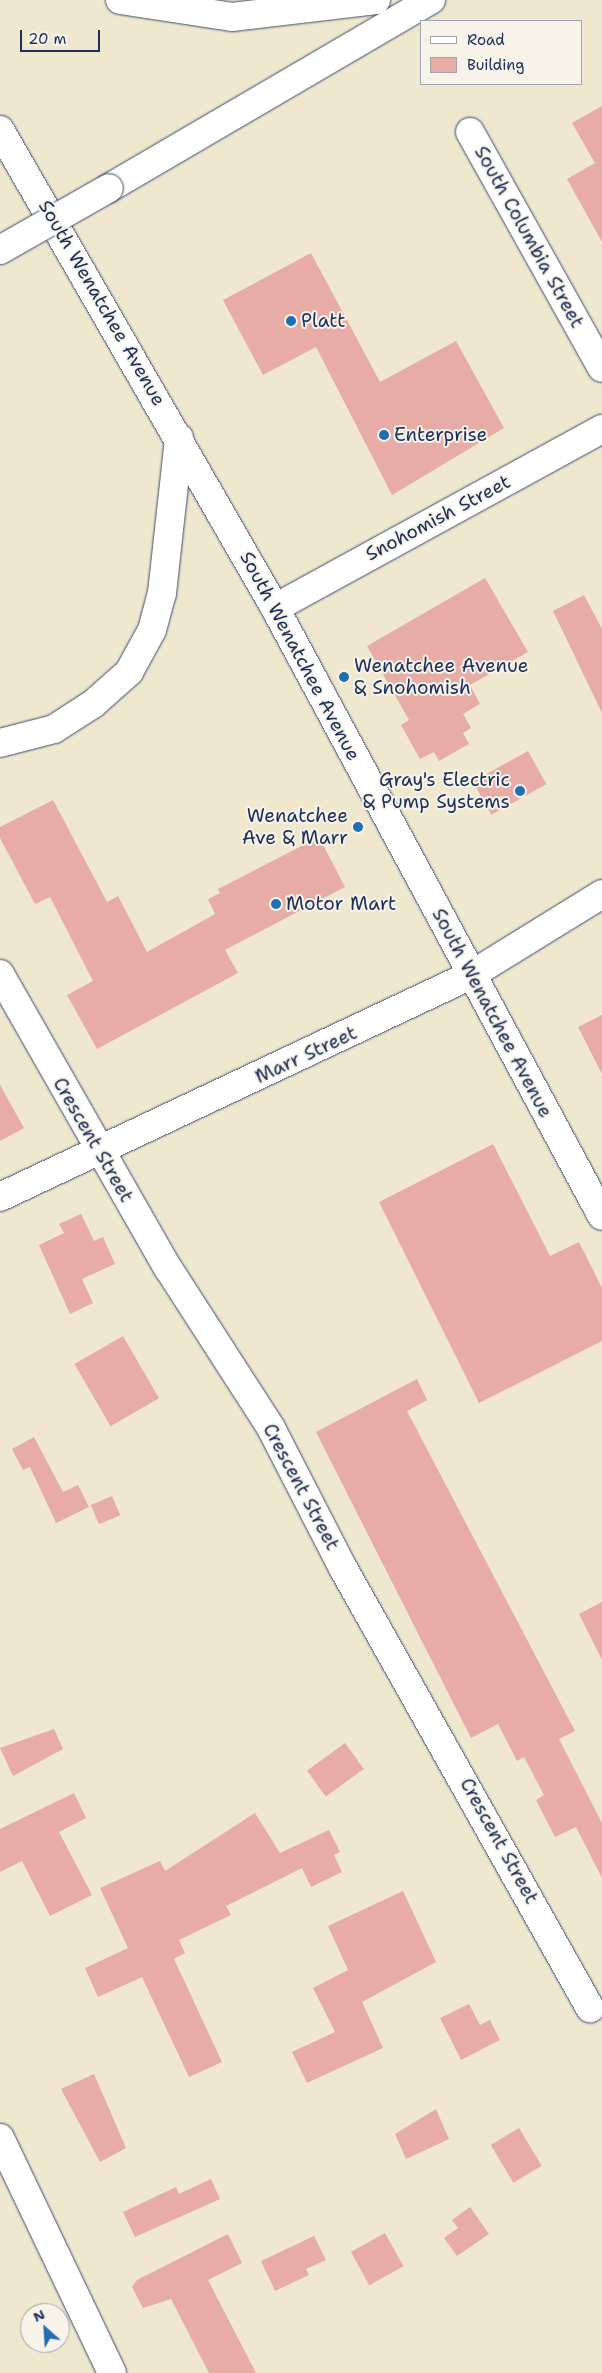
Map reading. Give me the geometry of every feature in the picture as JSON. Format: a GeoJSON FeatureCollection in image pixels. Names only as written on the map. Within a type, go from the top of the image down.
{"type":"FeatureCollection","features":[{"type":"Feature","properties":{"kind":"main road"},"geometry":{"type":"LineString","coordinates":[[120,0],[232,17],[376,0]]}},
{"type":"Feature","properties":{"kind":"main road"},"geometry":{"type":"LineString","coordinates":[[0,250],[431,0]]}},
{"type":"Feature","properties":{"kind":"main road","name":"South Wenatchee Avenue"},"geometry":{"type":"LineString","coordinates":[[0,130],[179,438],[275,608],[471,976],[602,1216]]}},
{"type":"Feature","properties":{"kind":"main road","name":"South Columbia Street"},"geometry":{"type":"LineString","coordinates":[[470,132],[602,368]]}},
{"type":"Feature","properties":{"kind":"main road","name":"Snohomish Street"},"geometry":{"type":"LineString","coordinates":[[275,608],[602,429]]}},
{"type":"Feature","properties":{"kind":"main road"},"geometry":{"type":"LineString","coordinates":[[0,742],[54,729],[93,704],[129,672],[152,630],[162,593],[179,438]]}},
{"type":"Feature","properties":{"kind":"main road","name":"Marr Street"},"geometry":{"type":"LineString","coordinates":[[0,1197],[471,976],[602,894]]}},
{"type":"Feature","properties":{"kind":"main road","name":"Crescent Street"},"geometry":{"type":"LineString","coordinates":[[0,974],[99,1152],[271,1428],[343,1568],[590,2008]]}},
{"type":"Feature","properties":{"kind":"main road"},"geometry":{"type":"LineString","coordinates":[[0,2138],[112,2373]]}},
{"type":"Feature","properties":{"kind":"building"},"geometry":{"type":"Polygon","coordinates":[[[602,106],[602,242],[567,179],[595,163],[572,123],[602,106]]]}},
{"type":"Feature","properties":{"kind":"building"},"geometry":{"type":"Polygon","coordinates":[[[311,253],[380,382],[456,341],[504,428],[392,495],[316,347],[263,375],[223,300],[311,253]]]}},
{"type":"Feature","properties":{"kind":"building"},"geometry":{"type":"Polygon","coordinates":[[[485,578],[528,652],[470,685],[480,704],[463,714],[471,728],[463,733],[469,744],[439,761],[434,752],[420,759],[401,725],[409,720],[367,646],[485,578]]]}},
{"type":"Feature","properties":{"kind":"building"},"geometry":{"type":"Polygon","coordinates":[[[584,595],[602,629],[602,713],[553,611],[584,595]]]}},
{"type":"Feature","properties":{"kind":"building"},"geometry":{"type":"Polygon","coordinates":[[[528,751],[546,784],[491,815],[473,782],[528,751]]]}},
{"type":"Feature","properties":{"kind":"building"},"geometry":{"type":"Polygon","coordinates":[[[53,800],[107,902],[118,896],[147,952],[215,914],[208,899],[220,893],[218,889],[319,837],[345,887],[225,950],[238,973],[97,1049],[67,995],[93,981],[50,897],[35,904],[0,838],[0,827],[53,800]]]}},
{"type":"Feature","properties":{"kind":"building"},"geometry":{"type":"Polygon","coordinates":[[[602,1015],[602,1074],[578,1027],[602,1015]]]}},
{"type":"Feature","properties":{"kind":"building"},"geometry":{"type":"Polygon","coordinates":[[[0,1085],[24,1128],[0,1141],[0,1085]]]}},
{"type":"Feature","properties":{"kind":"building"},"geometry":{"type":"Polygon","coordinates":[[[493,1144],[550,1256],[579,1242],[602,1288],[602,1341],[479,1403],[379,1202],[493,1144]]]}},
{"type":"Feature","properties":{"kind":"building"},"geometry":{"type":"Polygon","coordinates":[[[81,1214],[94,1241],[103,1237],[115,1264],[82,1279],[93,1303],[70,1314],[39,1245],[64,1233],[59,1224],[81,1214]]]}},
{"type":"Feature","properties":{"kind":"building"},"geometry":{"type":"Polygon","coordinates":[[[123,1336],[159,1398],[111,1426],[75,1364],[123,1336]]]}},
{"type":"Feature","properties":{"kind":"building"},"geometry":{"type":"Polygon","coordinates":[[[417,1379],[427,1400],[407,1411],[575,1731],[559,1739],[602,1823],[602,1878],[576,1827],[555,1837],[536,1800],[544,1795],[524,1757],[517,1761],[498,1724],[471,1738],[316,1432],[417,1379]]]}},
{"type":"Feature","properties":{"kind":"building"},"geometry":{"type":"Polygon","coordinates":[[[34,1437],[63,1492],[78,1485],[89,1507],[56,1523],[30,1467],[23,1470],[12,1449],[34,1437]]]}},
{"type":"Feature","properties":{"kind":"building"},"geometry":{"type":"Polygon","coordinates":[[[112,1496],[120,1515],[99,1524],[91,1505],[112,1496]]]}},
{"type":"Feature","properties":{"kind":"building"},"geometry":{"type":"Polygon","coordinates":[[[602,1602],[602,1660],[579,1614],[602,1602]]]}},
{"type":"Feature","properties":{"kind":"building"},"geometry":{"type":"Polygon","coordinates":[[[54,1729],[63,1749],[13,1776],[0,1748],[54,1729]]]}},
{"type":"Feature","properties":{"kind":"building"},"geometry":{"type":"Polygon","coordinates":[[[345,1743],[364,1769],[326,1797],[307,1771],[345,1743]]]}},
{"type":"Feature","properties":{"kind":"building"},"geometry":{"type":"Polygon","coordinates":[[[74,1793],[86,1818],[59,1832],[92,1895],[50,1916],[22,1861],[0,1872],[0,1829],[74,1793]]]}},
{"type":"Feature","properties":{"kind":"building"},"geometry":{"type":"Polygon","coordinates":[[[255,1813],[280,1853],[329,1830],[340,1852],[334,1855],[342,1872],[311,1887],[302,1868],[226,1906],[231,1915],[179,1940],[185,1953],[174,1959],[222,2062],[189,2077],[142,1977],[98,1997],[85,1968],[128,1948],[100,1888],[160,1861],[165,1871],[255,1813]]]}},
{"type":"Feature","properties":{"kind":"building"},"geometry":{"type":"Polygon","coordinates":[[[403,1891],[436,1962],[362,2002],[383,2048],[307,2083],[292,2052],[335,2032],[313,1988],[348,1970],[328,1926],[403,1891]]]}},
{"type":"Feature","properties":{"kind":"building"},"geometry":{"type":"Polygon","coordinates":[[[469,2004],[480,2025],[490,2020],[500,2040],[461,2060],[440,2018],[469,2004]]]}},
{"type":"Feature","properties":{"kind":"building"},"geometry":{"type":"Polygon","coordinates":[[[94,2074],[126,2148],[100,2162],[61,2089],[94,2074]]]}},
{"type":"Feature","properties":{"kind":"building"},"geometry":{"type":"Polygon","coordinates":[[[436,2109],[449,2139],[406,2159],[395,2134],[436,2109]]]}},
{"type":"Feature","properties":{"kind":"building"},"geometry":{"type":"Polygon","coordinates":[[[519,2128],[542,2166],[513,2183],[491,2145],[519,2128]]]}},
{"type":"Feature","properties":{"kind":"building"},"geometry":{"type":"Polygon","coordinates":[[[211,2179],[220,2199],[135,2237],[123,2212],[176,2187],[179,2194],[211,2179]]]}},
{"type":"Feature","properties":{"kind":"building"},"geometry":{"type":"Polygon","coordinates":[[[470,2207],[489,2234],[457,2256],[444,2238],[458,2228],[452,2220],[470,2207]]]}},
{"type":"Feature","properties":{"kind":"building"},"geometry":{"type":"Polygon","coordinates":[[[385,2233],[403,2266],[369,2285],[351,2252],[385,2233]]]}},
{"type":"Feature","properties":{"kind":"building"},"geometry":{"type":"Polygon","coordinates":[[[228,2234],[242,2263],[208,2280],[256,2373],[209,2373],[171,2299],[143,2308],[132,2287],[137,2280],[228,2234]]]}},
{"type":"Feature","properties":{"kind":"building"},"geometry":{"type":"Polygon","coordinates":[[[314,2236],[326,2260],[306,2269],[309,2275],[275,2291],[261,2261],[314,2236]]]}},
{"type":"Feature","properties":{"kind":"place","name":"Platt"},"geometry":{"type":"Point","coordinates":[291,321]}},
{"type":"Feature","properties":{"kind":"place","name":"Enterprise"},"geometry":{"type":"Point","coordinates":[384,435]}},
{"type":"Feature","properties":{"kind":"place","name":"Wenatchee Avenue & Snohomish"},"geometry":{"type":"Point","coordinates":[344,677]}},
{"type":"Feature","properties":{"kind":"place","name":"Gray's Electric & Pump Systems"},"geometry":{"type":"Point","coordinates":[520,791]}},
{"type":"Feature","properties":{"kind":"place","name":"Wenatchee Ave & Marr"},"geometry":{"type":"Point","coordinates":[358,827]}},
{"type":"Feature","properties":{"kind":"place","name":"Motor Mart"},"geometry":{"type":"Point","coordinates":[276,904]}}]}
